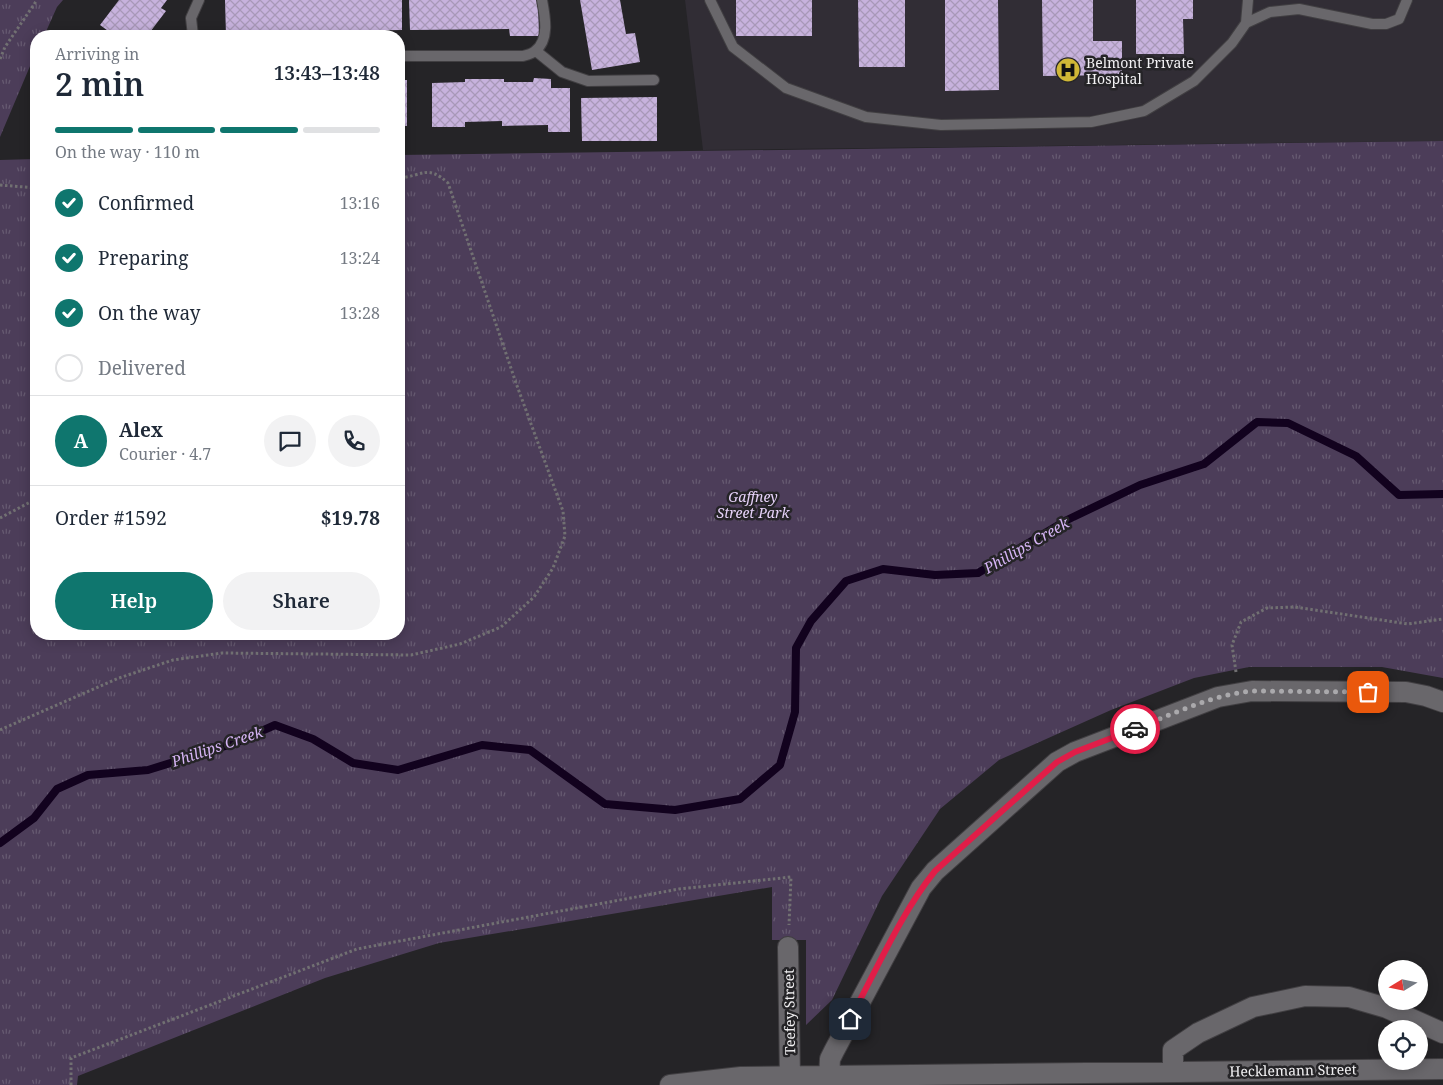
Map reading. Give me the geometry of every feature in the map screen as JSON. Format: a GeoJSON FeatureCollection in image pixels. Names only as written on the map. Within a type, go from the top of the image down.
{"type":"FeatureCollection","features":[{"type":"Feature","properties":{"kind":"street"},"geometry":{"type":"LineString","coordinates":[[830,1077],[830,1059],[921,888],[935,871],[1057,762],[1075,752],[1209,700],[1238,692],[1406,692],[1443,702]]}},
{"type":"Feature","properties":{"kind":"street","name":"Teefey Street"},"geometry":{"type":"LineString","coordinates":[[788,947],[799,1080]]}},
{"type":"Feature","properties":{"kind":"street"},"geometry":{"type":"LineString","coordinates":[[1173,1072],[1173,1050],[1198,1033],[1253,1007],[1305,996],[1349,997],[1387,1008],[1443,1033]]}},
{"type":"Feature","properties":{"kind":"street","name":"Hecklemann Street"},"geometry":{"type":"LineString","coordinates":[[670,1085],[741,1077],[799,1080],[830,1077],[1443,1068]]}},
{"type":"Feature","properties":{"kind":"lane"},"geometry":{"type":"LineString","coordinates":[[192,30],[191,18],[199,0]]}},
{"type":"Feature","properties":{"kind":"lane"},"geometry":{"type":"LineString","coordinates":[[405,56],[524,56],[536,51],[543,39],[546,24],[542,0]]}},
{"type":"Feature","properties":{"kind":"lane"},"geometry":{"type":"LineString","coordinates":[[710,0],[732,47],[786,88],[866,117],[941,125],[1091,122],[1144,111],[1194,81],[1232,43],[1246,23],[1248,0]]}},
{"type":"Feature","properties":{"kind":"lane"},"geometry":{"type":"LineString","coordinates":[[1270,12],[1274,0]]}},
{"type":"Feature","properties":{"kind":"lane"},"geometry":{"type":"LineString","coordinates":[[1246,23],[1270,12],[1300,9],[1372,24],[1386,24],[1399,19],[1407,0]]}},
{"type":"Feature","properties":{"kind":"lane"},"geometry":{"type":"LineString","coordinates":[[536,51],[562,72],[588,81],[654,80]]}},
{"type":"Feature","properties":{"kind":"path"},"geometry":{"type":"LineString","coordinates":[[0,59],[5,47],[37,0]]}},
{"type":"Feature","properties":{"kind":"path"},"geometry":{"type":"LineString","coordinates":[[0,730],[119,678],[173,660],[222,653],[411,655],[460,644],[501,627],[534,597],[553,568],[565,536],[563,511],[516,383],[448,183],[439,175],[430,171],[405,177]]}},
{"type":"Feature","properties":{"kind":"path"},"geometry":{"type":"LineString","coordinates":[[0,185],[30,188]]}},
{"type":"Feature","properties":{"kind":"path"},"geometry":{"type":"LineString","coordinates":[[0,518],[30,502]]}},
{"type":"Feature","properties":{"kind":"path"},"geometry":{"type":"LineString","coordinates":[[1238,692],[1232,645],[1241,622],[1267,608],[1296,606],[1408,624],[1443,619]]}},
{"type":"Feature","properties":{"kind":"path"},"geometry":{"type":"LineString","coordinates":[[71,1085],[71,1058],[366,947],[678,889],[791,877],[788,947]]}},
{"type":"Feature","properties":{"kind":"shaded area","name":"Belmont Private Hospital"},"geometry":{"type":"Polygon","coordinates":[[[685,0],[1443,0],[1443,141],[703,150],[685,0]]]}},
{"type":"Feature","properties":{"kind":"green space"},"geometry":{"type":"Polygon","coordinates":[[[0,0],[63,0],[57,7],[47,30],[30,30],[30,66],[0,137],[0,0]]]}},
{"type":"Feature","properties":{"kind":"green space","name":"Gaffney Street Park"},"geometry":{"type":"Polygon","coordinates":[[[1443,141],[1443,678],[1382,667],[1249,667],[1194,678],[1111,710],[999,760],[940,809],[882,896],[832,1000],[806,1025],[806,940],[772,940],[772,887],[439,943],[325,978],[78,1076],[77,1085],[0,1085],[0,160],[30,159],[30,640],[405,640],[405,155],[1443,141]]]}},
{"type":"Feature","properties":{"kind":"building"},"geometry":{"type":"Polygon","coordinates":[[[119,0],[167,0],[161,8],[166,11],[152,30],[107,30],[100,25],[119,0]]]}},
{"type":"Feature","properties":{"kind":"building"},"geometry":{"type":"Polygon","coordinates":[[[225,0],[402,0],[402,30],[226,30],[225,0]]]}},
{"type":"Feature","properties":{"kind":"building"},"geometry":{"type":"Polygon","coordinates":[[[409,0],[538,0],[539,36],[510,36],[509,29],[410,30],[409,0]]]}},
{"type":"Feature","properties":{"kind":"building"},"geometry":{"type":"Polygon","coordinates":[[[580,0],[620,0],[626,34],[635,33],[640,62],[592,70],[580,0]]]}},
{"type":"Feature","properties":{"kind":"building"},"geometry":{"type":"Polygon","coordinates":[[[736,0],[812,0],[812,36],[736,36],[736,0]]]}},
{"type":"Feature","properties":{"kind":"building"},"geometry":{"type":"Polygon","coordinates":[[[858,0],[905,0],[905,67],[859,67],[858,0]]]}},
{"type":"Feature","properties":{"kind":"building"},"geometry":{"type":"Polygon","coordinates":[[[945,0],[998,0],[999,90],[945,91],[945,0]]]}},
{"type":"Feature","properties":{"kind":"building"},"geometry":{"type":"Polygon","coordinates":[[[1042,0],[1093,0],[1093,41],[1122,41],[1122,75],[1043,76],[1042,0]]]}},
{"type":"Feature","properties":{"kind":"building"},"geometry":{"type":"Polygon","coordinates":[[[1136,0],[1193,0],[1193,19],[1183,19],[1184,54],[1136,54],[1136,0]]]}},
{"type":"Feature","properties":{"kind":"building"},"geometry":{"type":"Polygon","coordinates":[[[534,78],[551,79],[551,88],[570,88],[570,132],[548,132],[548,125],[502,126],[502,121],[465,122],[465,127],[432,127],[432,83],[465,82],[465,79],[504,79],[504,82],[533,82],[534,78]]]}},
{"type":"Feature","properties":{"kind":"building"},"geometry":{"type":"Polygon","coordinates":[[[405,80],[407,80],[407,126],[405,126],[405,80]]]}},
{"type":"Feature","properties":{"kind":"building"},"geometry":{"type":"Polygon","coordinates":[[[657,97],[657,141],[582,141],[581,98],[657,97]]]}},
{"type":"Feature","properties":{"kind":"waterway","name":"Phillips Creek"},"geometry":{"type":"LineString","coordinates":[[0,843],[34,818],[57,789],[88,775],[148,770],[235,743],[275,725],[313,739],[353,763],[398,770],[482,745],[530,750],[605,804],[675,810],[740,799],[780,765],[795,712],[796,648],[811,621],[846,581],[883,569],[935,575],[978,573],[1067,520],[1140,485],[1204,464],[1257,422],[1288,423],[1356,456],[1399,495],[1443,494]]}},
{"type":"Feature","properties":{"kind":"way so far"},"geometry":{"type":"LineString","coordinates":[[1135,729],[1218,697],[1238,692],[1368,692]]}},
{"type":"Feature","properties":{"kind":"place","name":"Belmont Private Hospital"},"geometry":{"type":"Point","coordinates":[1068,70]}},
{"type":"Feature","properties":{"kind":"route"},"geometry":{"type":"LineString","coordinates":[[850,1019],[910,907],[921,888],[935,871],[1057,762],[1075,752],[1135,729]]}}]}
